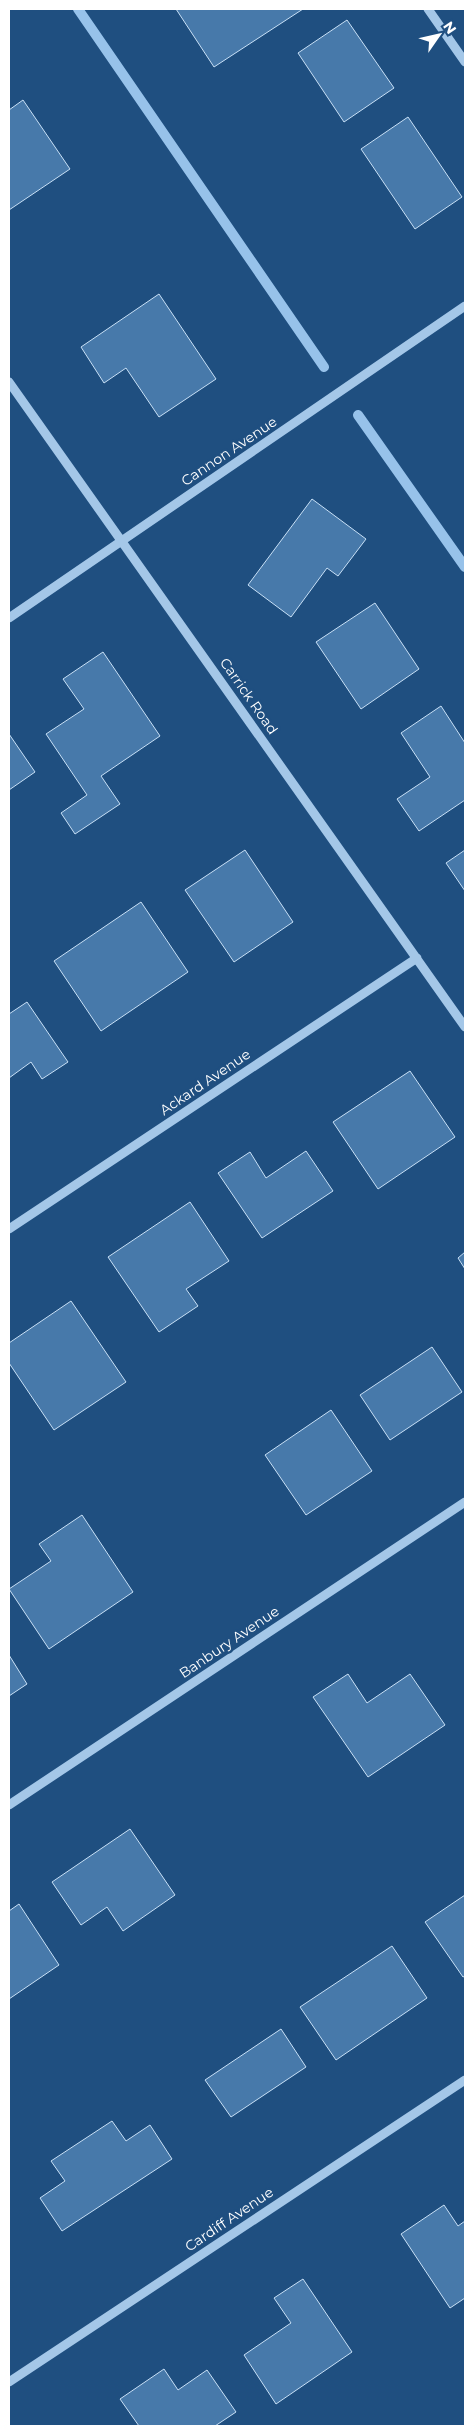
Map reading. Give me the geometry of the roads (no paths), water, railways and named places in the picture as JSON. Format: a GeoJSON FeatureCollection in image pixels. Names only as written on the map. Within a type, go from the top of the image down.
{"type":"FeatureCollection","features":[{"type":"Feature","properties":{"kind":"street"},"geometry":{"type":"LineString","coordinates":[[428,9],[465,62]]}},
{"type":"Feature","properties":{"kind":"street","name":"Cannon Avenue"},"geometry":{"type":"LineString","coordinates":[[9,618],[465,306]]}},
{"type":"Feature","properties":{"kind":"street","name":"Carrick Road"},"geometry":{"type":"LineString","coordinates":[[9,382],[465,1027]]}},
{"type":"Feature","properties":{"kind":"street","name":"Ackard Avenue"},"geometry":{"type":"LineString","coordinates":[[9,1229],[417,958]]}},
{"type":"Feature","properties":{"kind":"street","name":"Banbury Avenue"},"geometry":{"type":"LineString","coordinates":[[9,1804],[465,1502]]}},
{"type":"Feature","properties":{"kind":"street","name":"Cardiff Avenue"},"geometry":{"type":"LineString","coordinates":[[9,2382],[465,2080]]}},
{"type":"Feature","properties":{"kind":"waterway"},"geometry":{"type":"LineString","coordinates":[[78,9],[324,367]]}},
{"type":"Feature","properties":{"kind":"waterway"},"geometry":{"type":"LineString","coordinates":[[358,415],[465,567]]}}]}
